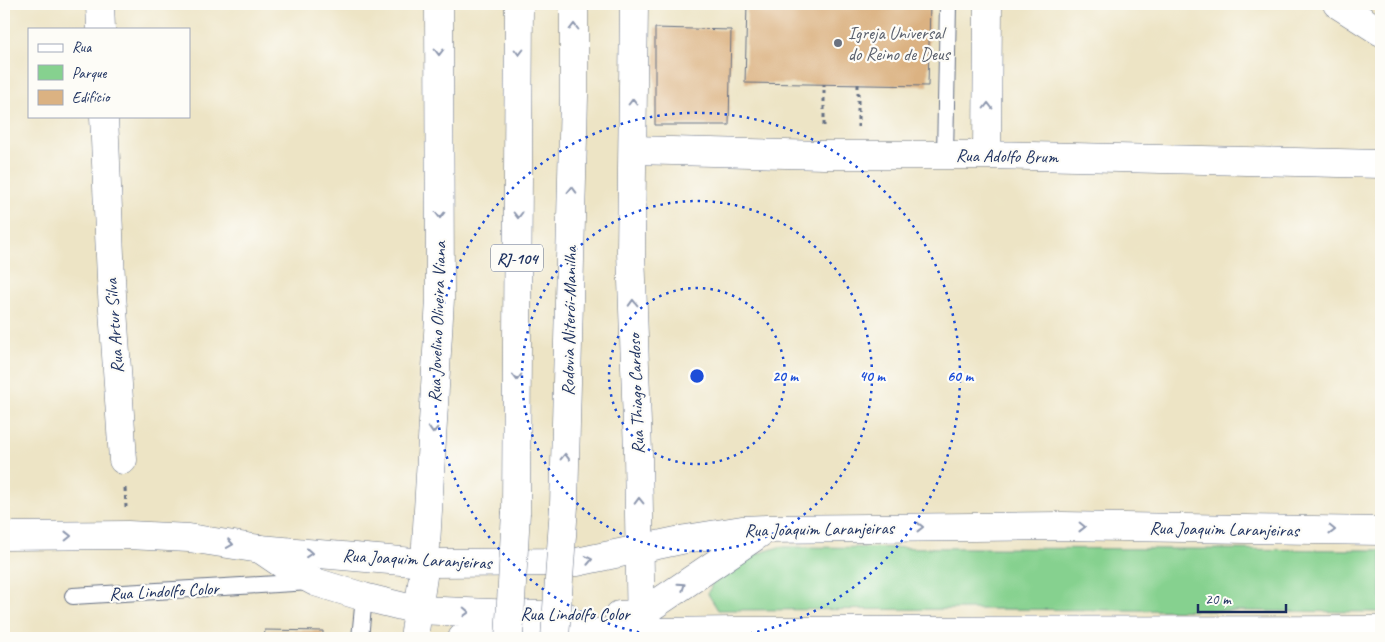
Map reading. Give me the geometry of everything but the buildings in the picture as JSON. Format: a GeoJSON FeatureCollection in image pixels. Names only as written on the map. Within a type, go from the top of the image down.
{"type":"FeatureCollection","features":[{"type":"Feature","properties":{"kind":"main road"},"geometry":{"type":"LineString","coordinates":[[100,4],[101,28]]}},
{"type":"Feature","properties":{"kind":"main road","name":"Rua Jovelino Oliveira Viana"},"geometry":{"type":"LineString","coordinates":[[414,638],[425,563],[440,299],[439,4]]}},
{"type":"Feature","properties":{"kind":"main road","name":"RJ-104"},"geometry":{"type":"LineString","coordinates":[[509,638],[516,512],[519,4]]}},
{"type":"Feature","properties":{"kind":"main road","name":"Rodovia Niterói-Manilha"},"geometry":{"type":"LineString","coordinates":[[555,638],[564,506],[574,96],[574,4]]}},
{"type":"Feature","properties":{"kind":"main road","name":"Rua Thiago Cardoso"},"geometry":{"type":"LineString","coordinates":[[634,4],[631,251],[641,628]]}},
{"type":"Feature","properties":{"kind":"main road"},"geometry":{"type":"LineString","coordinates":[[987,155],[988,4]]}},
{"type":"Feature","properties":{"kind":"main road"},"geometry":{"type":"LineString","coordinates":[[1337,4],[1381,32]]}},
{"type":"Feature","properties":{"kind":"main road","name":"Rua Artur Silva"},"geometry":{"type":"LineString","coordinates":[[104,118],[111,279],[123,460]]}},
{"type":"Feature","properties":{"kind":"main road","name":"Rua Adolfo Brum"},"geometry":{"type":"LineString","coordinates":[[633,150],[987,155],[1381,164]]}},
{"type":"Feature","properties":{"kind":"main road","name":"Rua Joaquim Laranjeiras"},"geometry":{"type":"LineString","coordinates":[[12,536],[128,535],[189,538],[260,549],[425,563],[577,562],[686,539],[742,530],[766,529],[1062,526],[1381,530]]}},
{"type":"Feature","properties":{"kind":"main road","name":"Rua Lindolfo Color"},"geometry":{"type":"LineString","coordinates":[[641,628],[766,529]]}},
{"type":"Feature","properties":{"kind":"main road","name":"Rua Lindolfo Color"},"geometry":{"type":"LineString","coordinates":[[260,549],[285,566],[315,582],[417,610],[592,617],[641,628]]}},
{"type":"Feature","properties":{"kind":"main road","name":"Rua Lindolfo Color"},"geometry":{"type":"LineString","coordinates":[[462,638],[477,634],[641,628],[737,631],[1381,630]]}},
{"type":"Feature","properties":{"kind":"lane"},"geometry":{"type":"LineString","coordinates":[[945,155],[948,4]]}},
{"type":"Feature","properties":{"kind":"lane","name":"Rua Lindolfo Color"},"geometry":{"type":"LineString","coordinates":[[72,596],[315,582]]}},
{"type":"Feature","properties":{"kind":"lane"},"geometry":{"type":"LineString","coordinates":[[360,638],[364,597]]}},
{"type":"Feature","properties":{"kind":"path"},"geometry":{"type":"LineString","coordinates":[[824,84],[824,115]]}},
{"type":"Feature","properties":{"kind":"path"},"geometry":{"type":"LineString","coordinates":[[858,84],[858,117]]}},
{"type":"Feature","properties":{"kind":"path"},"geometry":{"type":"LineString","coordinates":[[123,460],[128,535]]}},
{"type":"Feature","properties":{"kind":"green space"},"geometry":{"type":"Polygon","coordinates":[[[779,547],[1381,550],[1381,612],[988,609],[718,610],[708,594],[713,581],[750,556],[779,547]]]}},
{"type":"Feature","properties":{"kind":"place","name":"Igreja Universal do Reino de Deus"},"geometry":{"type":"Point","coordinates":[838,43]}}]}
